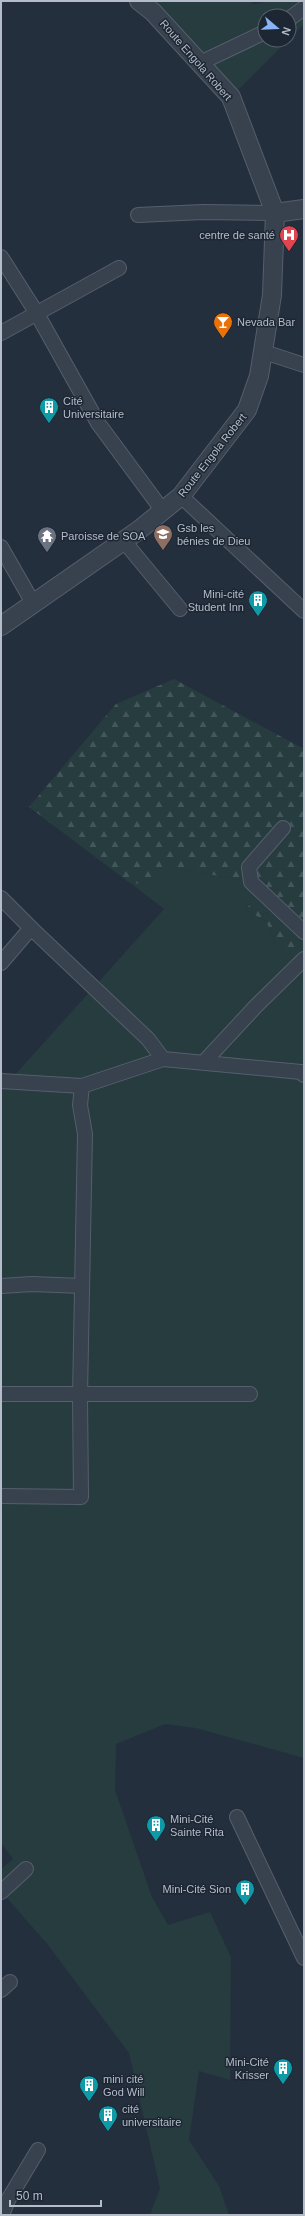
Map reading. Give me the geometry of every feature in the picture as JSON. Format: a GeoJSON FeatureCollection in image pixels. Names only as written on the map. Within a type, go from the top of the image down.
{"type":"FeatureCollection","features":[{"type":"Feature","properties":{"kind":"street","name":"Route Engola Robert"},"geometry":{"type":"LineString","coordinates":[[1,626],[123,540],[181,496],[247,410],[259,376],[272,295],[275,213],[231,98],[153,12],[140,1]]}},
{"type":"Feature","properties":{"kind":"street"},"geometry":{"type":"LineString","coordinates":[[200,63],[257,36]]}},
{"type":"Feature","properties":{"kind":"street"},"geometry":{"type":"LineString","coordinates":[[138,215],[203,212],[275,213],[304,209]]}},
{"type":"Feature","properties":{"kind":"street"},"geometry":{"type":"LineString","coordinates":[[1,257],[36,312],[98,423],[162,511]]}},
{"type":"Feature","properties":{"kind":"street"},"geometry":{"type":"LineString","coordinates":[[1,333],[36,312],[119,268]]}},
{"type":"Feature","properties":{"kind":"street"},"geometry":{"type":"LineString","coordinates":[[264,352],[304,365]]}},
{"type":"Feature","properties":{"kind":"street"},"geometry":{"type":"LineString","coordinates":[[181,496],[304,610]]}},
{"type":"Feature","properties":{"kind":"street"},"geometry":{"type":"LineString","coordinates":[[123,540],[180,609]]}},
{"type":"Feature","properties":{"kind":"street"},"geometry":{"type":"LineString","coordinates":[[1,547],[33,603]]}},
{"type":"Feature","properties":{"kind":"street"},"geometry":{"type":"LineString","coordinates":[[283,828],[249,868],[251,882],[304,932]]}},
{"type":"Feature","properties":{"kind":"street"},"geometry":{"type":"LineString","coordinates":[[1,898],[143,1034],[164,1059]]}},
{"type":"Feature","properties":{"kind":"street"},"geometry":{"type":"LineString","coordinates":[[1,963],[31,928]]}},
{"type":"Feature","properties":{"kind":"street"},"geometry":{"type":"LineString","coordinates":[[204,1062],[256,1006],[304,959]]}},
{"type":"Feature","properties":{"kind":"street"},"geometry":{"type":"LineString","coordinates":[[1,1081],[82,1086],[164,1059],[303,1072]]}},
{"type":"Feature","properties":{"kind":"street"},"geometry":{"type":"LineString","coordinates":[[1,1496],[81,1497],[80,1394],[85,1134],[80,1104],[82,1086]]}},
{"type":"Feature","properties":{"kind":"street"},"geometry":{"type":"LineString","coordinates":[[1,1286],[32,1284],[82,1286]]}},
{"type":"Feature","properties":{"kind":"street"},"geometry":{"type":"LineString","coordinates":[[1,1394],[250,1394]]}},
{"type":"Feature","properties":{"kind":"street"},"geometry":{"type":"LineString","coordinates":[[237,1817],[304,1958]]}},
{"type":"Feature","properties":{"kind":"street"},"geometry":{"type":"LineString","coordinates":[[1,1892],[26,1869]]}},
{"type":"Feature","properties":{"kind":"street"},"geometry":{"type":"LineString","coordinates":[[2,2215],[8,2200],[38,2150]]}},
{"type":"Feature","properties":{"kind":"green space"},"geometry":{"type":"Polygon","coordinates":[[[139,1],[250,1],[253,4],[273,1],[304,1],[304,24],[297,31],[297,8],[257,8],[257,48],[280,48],[231,97],[139,1]]]}},
{"type":"Feature","properties":{"kind":"green space"},"geometry":{"type":"Polygon","coordinates":[[[174,679],[304,749],[304,965],[277,947],[266,921],[246,910],[263,884],[174,868],[142,884],[130,883],[29,807],[116,704],[174,679]]]}},
{"type":"Feature","properties":{"kind":"green space"},"geometry":{"type":"Polygon","coordinates":[[[174,868],[263,884],[246,910],[266,921],[277,947],[304,965],[304,1758],[196,1728],[165,1724],[116,1744],[115,1790],[152,1897],[168,1925],[210,1912],[231,1957],[230,2080],[199,2071],[189,2140],[219,2186],[229,2215],[150,2215],[160,2188],[129,2053],[48,1945],[1,1891],[1,1869],[13,1859],[1,1843],[1,1087],[5,1086],[164,909],[130,883],[142,884],[174,868]]]}},
{"type":"Feature","properties":{"kind":"place","name":"centre de santé"},"geometry":{"type":"Point","coordinates":[289,252]}},
{"type":"Feature","properties":{"kind":"place","name":"Nevada Bar"},"geometry":{"type":"Point","coordinates":[223,339]}},
{"type":"Feature","properties":{"kind":"place","name":"Cité Universitaire"},"geometry":{"type":"Point","coordinates":[49,424]}},
{"type":"Feature","properties":{"kind":"place","name":"Gsb les bénies de Dieu"},"geometry":{"type":"Point","coordinates":[163,551]}},
{"type":"Feature","properties":{"kind":"place","name":"Paroisse de SOA"},"geometry":{"type":"Point","coordinates":[47,553]}},
{"type":"Feature","properties":{"kind":"place","name":"Mini-cité Student Inn"},"geometry":{"type":"Point","coordinates":[258,617]}},
{"type":"Feature","properties":{"kind":"place","name":"Mini-Cité Sainte Rita"},"geometry":{"type":"Point","coordinates":[156,1842]}},
{"type":"Feature","properties":{"kind":"place","name":"Mini-Cité Sion"},"geometry":{"type":"Point","coordinates":[245,1906]}},
{"type":"Feature","properties":{"kind":"place","name":"Mini-Cité Krisser"},"geometry":{"type":"Point","coordinates":[283,2085]}},
{"type":"Feature","properties":{"kind":"place","name":"mini cité God Will"},"geometry":{"type":"Point","coordinates":[89,2102]}},
{"type":"Feature","properties":{"kind":"place","name":"cité universitaire"},"geometry":{"type":"Point","coordinates":[108,2132]}}]}
